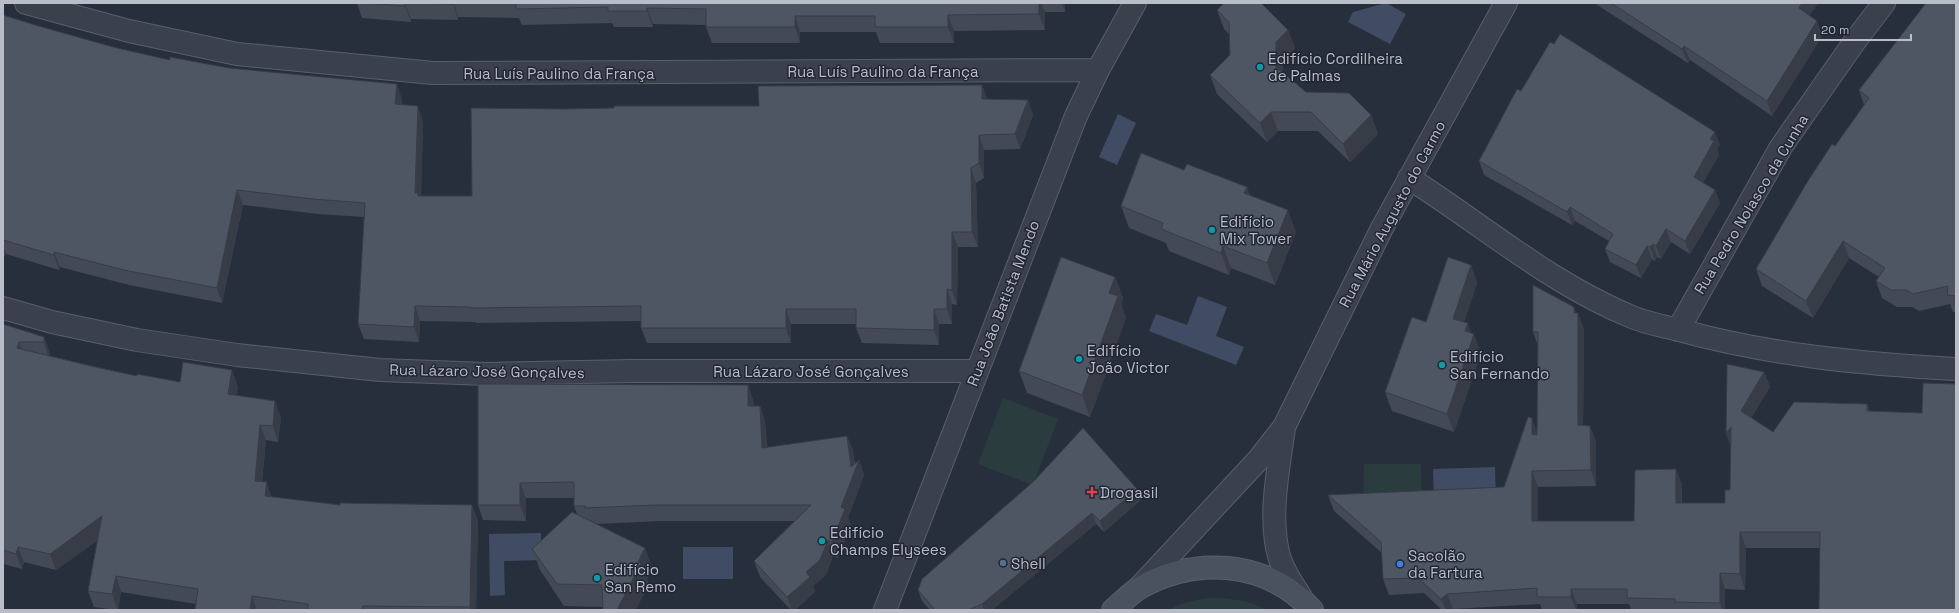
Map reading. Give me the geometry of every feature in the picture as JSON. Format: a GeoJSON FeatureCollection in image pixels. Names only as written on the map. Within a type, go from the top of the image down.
{"type":"FeatureCollection","features":[{"type":"Feature","properties":{"kind":"main road"},"geometry":{"type":"LineString","coordinates":[[1113,610],[1138,589],[1169,574],[1204,567],[1239,569],[1272,580],[1307,605]]}},
{"type":"Feature","properties":{"kind":"street","name":"Rua Luís Paulino da França"},"geometry":{"type":"LineString","coordinates":[[26,3],[129,31],[237,54],[433,73],[1098,70]]}},
{"type":"Feature","properties":{"kind":"street","name":"Rua João Batista Mendo"},"geometry":{"type":"LineString","coordinates":[[884,610],[1076,116],[1098,70],[1135,3]]}},
{"type":"Feature","properties":{"kind":"street","name":"Rua Mário Augusto do Carmo"},"geometry":{"type":"LineString","coordinates":[[1138,589],[1259,459],[1284,427],[1381,230],[1506,3]]}},
{"type":"Feature","properties":{"kind":"street","name":"Rua Pedro Nolasco da Cunha"},"geometry":{"type":"LineString","coordinates":[[1678,330],[1781,147],[1855,41],[1884,3]]}},
{"type":"Feature","properties":{"kind":"street"},"geometry":{"type":"LineString","coordinates":[[1409,178],[1444,200],[1544,270],[1578,290],[1633,318],[1746,347],[1883,365],[1956,369]]}},
{"type":"Feature","properties":{"kind":"street","name":"Rua Lázaro José Gonçalves"},"geometry":{"type":"LineString","coordinates":[[3,308],[52,322],[137,340],[237,355],[380,370],[487,374],[632,371],[976,371]]}},
{"type":"Feature","properties":{"kind":"street","name":"Rua Mário Augusto do Carmo"},"geometry":{"type":"LineString","coordinates":[[1284,427],[1275,514],[1275,537],[1279,557],[1307,605]]}},
{"type":"Feature","properties":{"kind":"shaded area"},"geometry":{"type":"Polygon","coordinates":[[[1003,398],[1058,419],[1033,485],[978,464],[1003,398]]]}},
{"type":"Feature","properties":{"kind":"shaded area"},"geometry":{"type":"Polygon","coordinates":[[[1364,464],[1421,464],[1422,507],[1363,510],[1364,464]]]}},
{"type":"Feature","properties":{"kind":"shaded area"},"geometry":{"type":"Polygon","coordinates":[[[1206,598],[1222,598],[1244,601],[1267,610],[1169,610],[1180,604],[1206,598]]]}},
{"type":"Feature","properties":{"kind":"water"},"geometry":{"type":"Polygon","coordinates":[[[1386,3],[1406,14],[1390,44],[1348,22],[1353,12],[1386,3]]]}},
{"type":"Feature","properties":{"kind":"water"},"geometry":{"type":"Polygon","coordinates":[[[1118,114],[1136,123],[1117,165],[1099,157],[1118,114]]]}},
{"type":"Feature","properties":{"kind":"water"},"geometry":{"type":"Polygon","coordinates":[[[1198,296],[1227,307],[1216,336],[1244,347],[1236,365],[1149,331],[1156,314],[1187,325],[1198,296]]]}},
{"type":"Feature","properties":{"kind":"water"},"geometry":{"type":"Polygon","coordinates":[[[1495,467],[1496,498],[1434,500],[1433,469],[1495,467]]]}},
{"type":"Feature","properties":{"kind":"water"},"geometry":{"type":"Polygon","coordinates":[[[541,533],[541,560],[504,561],[505,595],[490,596],[489,534],[541,533]]]}},
{"type":"Feature","properties":{"kind":"water"},"geometry":{"type":"Polygon","coordinates":[[[683,547],[733,547],[733,579],[683,579],[683,547]]]}},
{"type":"Feature","properties":{"kind":"building"},"geometry":{"type":"Polygon","coordinates":[[[363,3],[405,3],[405,6],[363,3]]]}},
{"type":"Feature","properties":{"kind":"building"},"geometry":{"type":"Polygon","coordinates":[[[405,3],[453,3],[453,4],[405,3]]]}},
{"type":"Feature","properties":{"kind":"building"},"geometry":{"type":"Polygon","coordinates":[[[516,3],[1039,3],[1039,14],[948,15],[948,27],[875,27],[875,16],[795,16],[795,27],[706,27],[706,9],[647,8],[647,11],[608,11],[608,7],[516,9],[516,3]]]}},
{"type":"Feature","properties":{"kind":"building"},"geometry":{"type":"Polygon","coordinates":[[[1224,3],[1261,3],[1288,30],[1276,42],[1276,67],[1306,92],[1349,93],[1371,115],[1343,144],[1311,112],[1271,112],[1260,123],[1210,75],[1230,55],[1229,22],[1217,10],[1224,3]]]}},
{"type":"Feature","properties":{"kind":"building"},"geometry":{"type":"Polygon","coordinates":[[[1611,3],[1802,3],[1799,8],[1817,21],[1767,101],[1684,46],[1682,49],[1611,3]]]}},
{"type":"Feature","properties":{"kind":"building"},"geometry":{"type":"Polygon","coordinates":[[[1926,3],[1956,3],[1956,296],[1947,295],[1948,286],[1913,294],[1906,290],[1891,290],[1876,281],[1885,268],[1843,241],[1806,301],[1756,269],[1806,184],[1832,144],[1835,146],[1869,98],[1859,90],[1926,3]]]}},
{"type":"Feature","properties":{"kind":"building"},"geometry":{"type":"Polygon","coordinates":[[[3,15],[117,48],[170,60],[170,57],[229,68],[397,84],[395,104],[418,106],[415,193],[418,193],[418,196],[472,196],[471,108],[566,109],[614,108],[614,106],[759,106],[758,86],[982,85],[982,99],[1028,100],[1015,134],[979,135],[979,163],[971,168],[972,232],[952,232],[952,290],[947,289],[947,309],[934,309],[934,330],[856,328],[856,309],[786,309],[786,328],[641,328],[641,306],[471,308],[415,306],[414,327],[358,324],[365,203],[313,199],[237,190],[217,288],[124,270],[54,252],[54,255],[3,240],[3,15]]]}},
{"type":"Feature","properties":{"kind":"building"},"geometry":{"type":"Polygon","coordinates":[[[1560,34],[1715,132],[1710,139],[1714,141],[1694,177],[1715,190],[1685,241],[1666,229],[1656,246],[1653,244],[1650,247],[1647,246],[1636,265],[1605,249],[1613,234],[1570,207],[1567,212],[1479,161],[1517,89],[1521,91],[1550,42],[1554,44],[1560,34]]]}},
{"type":"Feature","properties":{"kind":"building","name":"Edifício Mix Tower"},"geometry":{"type":"Polygon","coordinates":[[[1141,153],[1184,170],[1187,164],[1247,187],[1244,193],[1288,210],[1267,263],[1223,246],[1221,253],[1161,229],[1163,223],[1121,206],[1141,153]]]}},
{"type":"Feature","properties":{"kind":"building","name":"Edifício João Victor"},"geometry":{"type":"Polygon","coordinates":[[[1061,257],[1115,277],[1109,293],[1118,296],[1082,395],[1019,371],[1061,257]]]}},
{"type":"Feature","properties":{"kind":"building"},"geometry":{"type":"Polygon","coordinates":[[[1448,257],[1471,265],[1453,319],[1468,323],[1465,331],[1474,334],[1447,414],[1385,392],[1412,317],[1426,322],[1448,257]]]}},
{"type":"Feature","properties":{"kind":"building"},"geometry":{"type":"Polygon","coordinates":[[[1533,285],[1574,307],[1574,313],[1578,313],[1578,425],[1590,426],[1591,470],[1532,471],[1532,521],[1634,521],[1635,470],[1676,469],[1676,503],[1725,503],[1725,490],[1730,490],[1731,427],[1726,434],[1727,364],[1764,372],[1741,411],[1773,432],[1794,402],[1867,404],[1867,411],[1922,413],[1923,383],[1956,384],[1956,610],[1819,610],[1820,532],[1740,532],[1740,574],[1720,573],[1720,603],[1675,602],[1675,599],[1627,598],[1627,589],[1571,589],[1571,597],[1537,597],[1537,588],[1447,594],[1441,599],[1418,578],[1383,579],[1381,542],[1328,495],[1504,487],[1528,417],[1532,418],[1532,434],[1537,435],[1538,332],[1533,332],[1533,285]]]}},
{"type":"Feature","properties":{"kind":"building"},"geometry":{"type":"Polygon","coordinates":[[[3,324],[44,337],[44,342],[19,342],[17,348],[137,376],[137,374],[180,382],[183,362],[232,370],[228,394],[275,401],[273,426],[260,425],[255,481],[267,482],[265,496],[340,505],[340,503],[472,505],[470,607],[363,606],[362,610],[308,610],[308,604],[252,596],[250,610],[195,610],[198,589],[116,576],[112,594],[88,591],[102,516],[50,554],[18,547],[16,554],[3,550],[3,324]]]}},
{"type":"Feature","properties":{"kind":"building"},"geometry":{"type":"Polygon","coordinates":[[[478,384],[748,385],[748,406],[760,406],[762,448],[847,436],[851,467],[859,460],[841,507],[845,509],[832,542],[828,540],[820,560],[806,572],[810,577],[787,597],[754,561],[811,505],[655,505],[584,508],[586,506],[574,506],[574,482],[520,483],[520,505],[478,505],[478,384]]]}},
{"type":"Feature","properties":{"kind":"building"},"geometry":{"type":"Polygon","coordinates":[[[1083,428],[1137,489],[1100,521],[1092,513],[982,604],[968,610],[935,610],[918,590],[922,579],[1034,481],[1083,428]]]}},
{"type":"Feature","properties":{"kind":"building"},"geometry":{"type":"Polygon","coordinates":[[[572,512],[645,548],[638,562],[641,563],[617,610],[603,610],[602,585],[557,584],[532,549],[572,512]]]}},
{"type":"Feature","properties":{"kind":"place","name":"Edifício Cordilheira de Palmas"},"geometry":{"type":"Point","coordinates":[1260,67]}},
{"type":"Feature","properties":{"kind":"place","name":"Edifício Mix Tower"},"geometry":{"type":"Point","coordinates":[1212,230]}},
{"type":"Feature","properties":{"kind":"place","name":"Edifício João Victor"},"geometry":{"type":"Point","coordinates":[1079,359]}},
{"type":"Feature","properties":{"kind":"place","name":"Edifício San Fernando"},"geometry":{"type":"Point","coordinates":[1442,365]}},
{"type":"Feature","properties":{"kind":"place","name":"Drogasil"},"geometry":{"type":"Point","coordinates":[1092,492]}},
{"type":"Feature","properties":{"kind":"place","name":"Edifício Champs Elysees"},"geometry":{"type":"Point","coordinates":[822,541]}},
{"type":"Feature","properties":{"kind":"place","name":"Shell"},"geometry":{"type":"Point","coordinates":[1003,563]}},
{"type":"Feature","properties":{"kind":"place","name":"Sacolão da Fartura"},"geometry":{"type":"Point","coordinates":[1400,564]}},
{"type":"Feature","properties":{"kind":"place","name":"Edifício San Remo"},"geometry":{"type":"Point","coordinates":[597,578]}}]}
